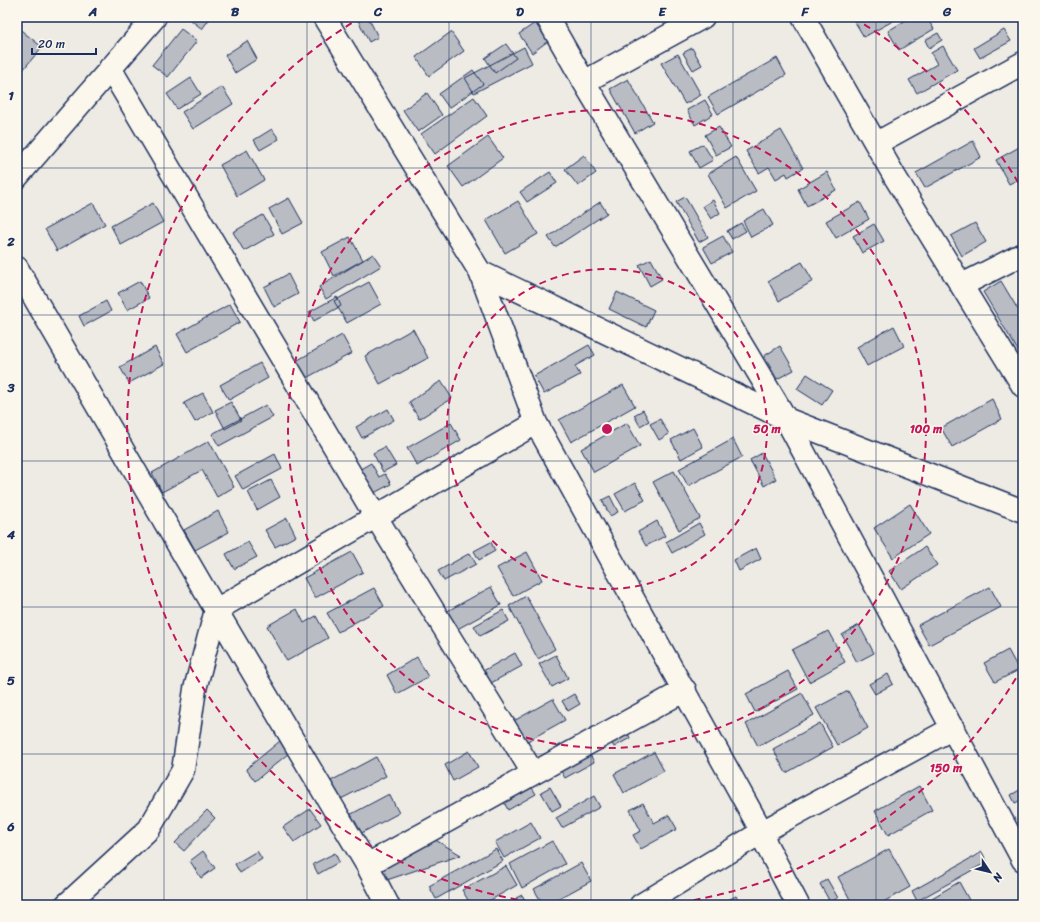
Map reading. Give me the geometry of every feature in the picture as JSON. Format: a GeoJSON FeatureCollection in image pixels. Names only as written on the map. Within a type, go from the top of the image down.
{"type":"FeatureCollection","features":[{"type":"Feature","properties":{"kind":"street"},"geometry":{"type":"LineString","coordinates":[[17,177],[155,17]]}},
{"type":"Feature","properties":{"kind":"street"},"geometry":{"type":"LineString","coordinates":[[324,17],[480,272],[536,423],[685,690],[762,832],[766,844],[798,905]]}},
{"type":"Feature","properties":{"kind":"street"},"geometry":{"type":"LineString","coordinates":[[548,17],[584,82],[786,419],[1023,860]]}},
{"type":"Feature","properties":{"kind":"street"},"geometry":{"type":"LineString","coordinates":[[584,82],[703,17]]}},
{"type":"Feature","properties":{"kind":"street"},"geometry":{"type":"LineString","coordinates":[[803,17],[1023,386]]}},
{"type":"Feature","properties":{"kind":"street"},"geometry":{"type":"LineString","coordinates":[[877,143],[1023,63]]}},
{"type":"Feature","properties":{"kind":"street"},"geometry":{"type":"LineString","coordinates":[[110,68],[376,517],[533,773]]}},
{"type":"Feature","properties":{"kind":"street"},"geometry":{"type":"LineString","coordinates":[[962,285],[1023,254]]}},
{"type":"Feature","properties":{"kind":"street"},"geometry":{"type":"LineString","coordinates":[[17,268],[216,610],[367,864],[388,905]]}},
{"type":"Feature","properties":{"kind":"street"},"geometry":{"type":"LineString","coordinates":[[480,272],[786,419],[1023,511]]}},
{"type":"Feature","properties":{"kind":"street"},"geometry":{"type":"LineString","coordinates":[[66,905],[149,829],[182,770],[195,689],[216,610],[536,423]]}},
{"type":"Feature","properties":{"kind":"street"},"geometry":{"type":"LineString","coordinates":[[367,864],[685,690]]}},
{"type":"Feature","properties":{"kind":"street"},"geometry":{"type":"LineString","coordinates":[[641,905],[762,832],[953,728]]}},
{"type":"Feature","properties":{"kind":"building"},"geometry":{"type":"Polygon","coordinates":[[[193,17],[211,17],[202,29],[191,20],[193,17]]]}},
{"type":"Feature","properties":{"kind":"building"},"geometry":{"type":"Polygon","coordinates":[[[368,17],[378,37],[369,42],[357,18],[368,17]]]}},
{"type":"Feature","properties":{"kind":"building"},"geometry":{"type":"Polygon","coordinates":[[[852,17],[900,17],[864,37],[852,17]]]}},
{"type":"Feature","properties":{"kind":"building"},"geometry":{"type":"Polygon","coordinates":[[[911,17],[926,17],[934,29],[899,50],[888,31],[911,17]]]}},
{"type":"Feature","properties":{"kind":"building"},"geometry":{"type":"Polygon","coordinates":[[[535,23],[548,41],[532,53],[519,34],[535,23]]]}},
{"type":"Feature","properties":{"kind":"building"},"geometry":{"type":"Polygon","coordinates":[[[17,27],[42,47],[17,77],[17,27]]]}},
{"type":"Feature","properties":{"kind":"building"},"geometry":{"type":"Polygon","coordinates":[[[181,29],[197,41],[168,77],[152,65],[181,29]]]}},
{"type":"Feature","properties":{"kind":"building"},"geometry":{"type":"Polygon","coordinates":[[[1004,30],[1011,41],[980,58],[974,48],[1004,30]]]}},
{"type":"Feature","properties":{"kind":"building"},"geometry":{"type":"Polygon","coordinates":[[[451,32],[464,51],[429,76],[416,57],[451,32]]]}},
{"type":"Feature","properties":{"kind":"building"},"geometry":{"type":"Polygon","coordinates":[[[938,33],[942,40],[929,48],[925,40],[938,33]]]}},
{"type":"Feature","properties":{"kind":"building"},"geometry":{"type":"Polygon","coordinates":[[[247,41],[257,59],[235,73],[225,55],[247,41]]]}},
{"type":"Feature","properties":{"kind":"building"},"geometry":{"type":"Polygon","coordinates":[[[506,44],[516,58],[495,73],[485,58],[506,44]]]}},
{"type":"Feature","properties":{"kind":"building"},"geometry":{"type":"Polygon","coordinates":[[[943,46],[957,70],[917,93],[909,80],[937,64],[931,53],[943,46]]]}},
{"type":"Feature","properties":{"kind":"building"},"geometry":{"type":"Polygon","coordinates":[[[524,47],[532,63],[474,93],[465,78],[524,47]]]}},
{"type":"Feature","properties":{"kind":"building"},"geometry":{"type":"Polygon","coordinates":[[[692,48],[702,65],[693,70],[683,53],[692,48]]]}},
{"type":"Feature","properties":{"kind":"building"},"geometry":{"type":"Polygon","coordinates":[[[678,54],[701,95],[685,104],[661,63],[678,54]]]}},
{"type":"Feature","properties":{"kind":"building"},"geometry":{"type":"Polygon","coordinates":[[[777,58],[786,75],[718,114],[708,97],[777,58]]]}},
{"type":"Feature","properties":{"kind":"building"},"geometry":{"type":"Polygon","coordinates":[[[473,70],[483,84],[449,108],[439,94],[473,70]]]}},
{"type":"Feature","properties":{"kind":"building"},"geometry":{"type":"Polygon","coordinates":[[[191,78],[201,94],[177,109],[167,94],[191,78]]]}},
{"type":"Feature","properties":{"kind":"building"},"geometry":{"type":"Polygon","coordinates":[[[628,79],[653,122],[635,133],[610,89],[628,79]]]}},
{"type":"Feature","properties":{"kind":"building"},"geometry":{"type":"Polygon","coordinates":[[[222,87],[233,104],[193,129],[182,112],[222,87]]]}},
{"type":"Feature","properties":{"kind":"building"},"geometry":{"type":"Polygon","coordinates":[[[427,93],[442,115],[418,132],[403,110],[427,93]]]}},
{"type":"Feature","properties":{"kind":"building"},"geometry":{"type":"Polygon","coordinates":[[[474,97],[487,116],[435,154],[421,134],[474,97]]]}},
{"type":"Feature","properties":{"kind":"building"},"geometry":{"type":"Polygon","coordinates":[[[705,100],[713,114],[695,125],[687,110],[705,100]]]}},
{"type":"Feature","properties":{"kind":"building"},"geometry":{"type":"Polygon","coordinates":[[[719,127],[731,147],[716,155],[705,135],[719,127]]]}},
{"type":"Feature","properties":{"kind":"building"},"geometry":{"type":"Polygon","coordinates":[[[272,129],[279,139],[260,150],[254,140],[272,129]]]}},
{"type":"Feature","properties":{"kind":"building"},"geometry":{"type":"Polygon","coordinates":[[[781,130],[803,168],[788,177],[786,173],[776,179],[769,167],[759,173],[746,151],[781,130]]]}},
{"type":"Feature","properties":{"kind":"building"},"geometry":{"type":"Polygon","coordinates":[[[488,137],[503,158],[463,187],[448,166],[488,137]]]}},
{"type":"Feature","properties":{"kind":"building"},"geometry":{"type":"Polygon","coordinates":[[[973,141],[981,157],[925,188],[916,173],[973,141]]]}},
{"type":"Feature","properties":{"kind":"building"},"geometry":{"type":"Polygon","coordinates":[[[703,144],[713,160],[699,168],[690,151],[703,144]]]}},
{"type":"Feature","properties":{"kind":"building"},"geometry":{"type":"Polygon","coordinates":[[[1023,145],[1023,177],[1009,184],[996,160],[1023,145]]]}},
{"type":"Feature","properties":{"kind":"building"},"geometry":{"type":"Polygon","coordinates":[[[247,150],[264,180],[237,196],[220,165],[247,150]]]}},
{"type":"Feature","properties":{"kind":"building"},"geometry":{"type":"Polygon","coordinates":[[[584,155],[596,173],[578,186],[565,169],[584,155]]]}},
{"type":"Feature","properties":{"kind":"building"},"geometry":{"type":"Polygon","coordinates":[[[736,157],[756,191],[727,208],[708,174],[736,157]]]}},
{"type":"Feature","properties":{"kind":"building"},"geometry":{"type":"Polygon","coordinates":[[[550,172],[557,183],[527,202],[520,192],[550,172]]]}},
{"type":"Feature","properties":{"kind":"building"},"geometry":{"type":"Polygon","coordinates":[[[827,172],[836,190],[807,206],[798,189],[827,172]]]}},
{"type":"Feature","properties":{"kind":"building"},"geometry":{"type":"Polygon","coordinates":[[[685,197],[708,237],[699,242],[676,202],[685,197]]]}},
{"type":"Feature","properties":{"kind":"building"},"geometry":{"type":"Polygon","coordinates":[[[289,198],[303,223],[282,234],[269,209],[289,198]]]}},
{"type":"Feature","properties":{"kind":"building"},"geometry":{"type":"Polygon","coordinates":[[[713,200],[720,213],[711,219],[703,206],[713,200]]]}},
{"type":"Feature","properties":{"kind":"building"},"geometry":{"type":"Polygon","coordinates":[[[518,201],[538,234],[505,253],[486,220],[518,201]]]}},
{"type":"Feature","properties":{"kind":"building"},"geometry":{"type":"Polygon","coordinates":[[[600,202],[607,213],[555,247],[548,237],[600,202]]]}},
{"type":"Feature","properties":{"kind":"building"},"geometry":{"type":"Polygon","coordinates":[[[860,202],[869,219],[836,238],[826,221],[860,202]]]}},
{"type":"Feature","properties":{"kind":"building"},"geometry":{"type":"Polygon","coordinates":[[[93,203],[105,224],[57,251],[45,229],[93,203]]]}},
{"type":"Feature","properties":{"kind":"building"},"geometry":{"type":"Polygon","coordinates":[[[153,203],[163,222],[121,245],[111,226],[153,203]]]}},
{"type":"Feature","properties":{"kind":"building"},"geometry":{"type":"Polygon","coordinates":[[[764,209],[773,225],[751,237],[743,221],[764,209]]]}},
{"type":"Feature","properties":{"kind":"building"},"geometry":{"type":"Polygon","coordinates":[[[263,215],[274,234],[244,251],[233,232],[263,215]]]}},
{"type":"Feature","properties":{"kind":"building"},"geometry":{"type":"Polygon","coordinates":[[[741,223],[746,231],[732,239],[727,231],[741,223]]]}},
{"type":"Feature","properties":{"kind":"building"},"geometry":{"type":"Polygon","coordinates":[[[975,223],[986,242],[962,256],[951,236],[975,223]]]}},
{"type":"Feature","properties":{"kind":"building"},"geometry":{"type":"Polygon","coordinates":[[[874,224],[884,241],[862,253],[853,236],[874,224]]]}},
{"type":"Feature","properties":{"kind":"building"},"geometry":{"type":"Polygon","coordinates":[[[723,236],[732,252],[712,263],[703,247],[723,236]]]}},
{"type":"Feature","properties":{"kind":"building"},"geometry":{"type":"Polygon","coordinates":[[[350,237],[363,260],[334,276],[322,252],[350,237]]]}},
{"type":"Feature","properties":{"kind":"building"},"geometry":{"type":"Polygon","coordinates":[[[373,254],[381,266],[326,299],[319,287],[373,254]]]}},
{"type":"Feature","properties":{"kind":"building"},"geometry":{"type":"Polygon","coordinates":[[[651,259],[662,279],[650,286],[639,265],[651,259]]]}},
{"type":"Feature","properties":{"kind":"building"},"geometry":{"type":"Polygon","coordinates":[[[802,262],[813,281],[779,301],[768,281],[802,262]]]}},
{"type":"Feature","properties":{"kind":"building"},"geometry":{"type":"Polygon","coordinates":[[[288,274],[298,294],[274,307],[264,287],[288,274]]]}},
{"type":"Feature","properties":{"kind":"building"},"geometry":{"type":"Polygon","coordinates":[[[140,281],[149,298],[127,310],[118,293],[140,281]]]}},
{"type":"Feature","properties":{"kind":"building"},"geometry":{"type":"Polygon","coordinates":[[[1001,281],[1023,318],[1023,359],[983,292],[1001,281]]]}},
{"type":"Feature","properties":{"kind":"building"},"geometry":{"type":"Polygon","coordinates":[[[369,282],[381,304],[347,323],[334,301],[369,282]]]}},
{"type":"Feature","properties":{"kind":"building"},"geometry":{"type":"Polygon","coordinates":[[[617,292],[654,310],[646,327],[609,309],[617,292]]]}},
{"type":"Feature","properties":{"kind":"building"},"geometry":{"type":"Polygon","coordinates":[[[337,297],[341,306],[314,321],[309,312],[337,297]]]}},
{"type":"Feature","properties":{"kind":"building"},"geometry":{"type":"Polygon","coordinates":[[[106,301],[111,311],[84,326],[79,316],[106,301]]]}},
{"type":"Feature","properties":{"kind":"building"},"geometry":{"type":"Polygon","coordinates":[[[230,304],[240,322],[187,352],[177,334],[230,304]]]}},
{"type":"Feature","properties":{"kind":"building"},"geometry":{"type":"Polygon","coordinates":[[[894,326],[904,346],[867,366],[857,347],[894,326]]]}},
{"type":"Feature","properties":{"kind":"building"},"geometry":{"type":"Polygon","coordinates":[[[413,329],[428,358],[380,384],[365,356],[413,329]]]}},
{"type":"Feature","properties":{"kind":"building"},"geometry":{"type":"Polygon","coordinates":[[[342,335],[352,353],[299,382],[289,365],[342,335]]]}},
{"type":"Feature","properties":{"kind":"building"},"geometry":{"type":"Polygon","coordinates":[[[589,345],[595,355],[575,366],[580,375],[544,394],[534,376],[589,345]]]}},
{"type":"Feature","properties":{"kind":"building"},"geometry":{"type":"Polygon","coordinates":[[[780,346],[794,370],[777,379],[764,356],[780,346]]]}},
{"type":"Feature","properties":{"kind":"building"},"geometry":{"type":"Polygon","coordinates":[[[155,347],[164,364],[129,383],[120,367],[155,347]]]}},
{"type":"Feature","properties":{"kind":"building"},"geometry":{"type":"Polygon","coordinates":[[[260,363],[268,378],[229,400],[220,385],[260,363]]]}},
{"type":"Feature","properties":{"kind":"building"},"geometry":{"type":"Polygon","coordinates":[[[807,374],[832,390],[822,405],[797,389],[807,374]]]}},
{"type":"Feature","properties":{"kind":"building"},"geometry":{"type":"Polygon","coordinates":[[[441,381],[452,398],[419,419],[409,402],[441,381]]]}},
{"type":"Feature","properties":{"kind":"building"},"geometry":{"type":"Polygon","coordinates":[[[623,385],[635,406],[571,442],[559,420],[623,385]]]}},
{"type":"Feature","properties":{"kind":"building"},"geometry":{"type":"Polygon","coordinates":[[[203,393],[213,412],[195,422],[184,403],[203,393]]]}},
{"type":"Feature","properties":{"kind":"building"},"geometry":{"type":"Polygon","coordinates":[[[992,399],[1002,419],[952,447],[941,428],[992,399]]]}},
{"type":"Feature","properties":{"kind":"building"},"geometry":{"type":"Polygon","coordinates":[[[231,402],[241,420],[225,429],[215,410],[231,402]]]}},
{"type":"Feature","properties":{"kind":"building"},"geometry":{"type":"Polygon","coordinates":[[[266,405],[273,417],[219,446],[212,434],[266,405]]]}},
{"type":"Feature","properties":{"kind":"building"},"geometry":{"type":"Polygon","coordinates":[[[388,409],[394,420],[362,438],[356,427],[388,409]]]}},
{"type":"Feature","properties":{"kind":"building"},"geometry":{"type":"Polygon","coordinates":[[[643,410],[649,421],[640,426],[634,415],[643,410]]]}},
{"type":"Feature","properties":{"kind":"building"},"geometry":{"type":"Polygon","coordinates":[[[660,419],[669,434],[659,440],[650,424],[660,419]]]}},
{"type":"Feature","properties":{"kind":"building"},"geometry":{"type":"Polygon","coordinates":[[[451,423],[461,440],[417,466],[407,448],[451,423]]]}},
{"type":"Feature","properties":{"kind":"building"},"geometry":{"type":"Polygon","coordinates":[[[627,423],[640,446],[594,472],[581,449],[627,423]]]}},
{"type":"Feature","properties":{"kind":"building"},"geometry":{"type":"Polygon","coordinates":[[[693,428],[703,447],[681,459],[671,440],[693,428]]]}},
{"type":"Feature","properties":{"kind":"building"},"geometry":{"type":"Polygon","coordinates":[[[733,439],[742,457],[688,486],[679,469],[733,439]]]}},
{"type":"Feature","properties":{"kind":"building"},"geometry":{"type":"Polygon","coordinates":[[[209,441],[234,487],[217,497],[202,470],[162,492],[152,473],[209,441]]]}},
{"type":"Feature","properties":{"kind":"building"},"geometry":{"type":"Polygon","coordinates":[[[385,447],[396,465],[383,472],[373,453],[385,447]]]}},
{"type":"Feature","properties":{"kind":"building"},"geometry":{"type":"Polygon","coordinates":[[[762,453],[776,479],[764,486],[750,460],[762,453]]]}},
{"type":"Feature","properties":{"kind":"building"},"geometry":{"type":"Polygon","coordinates":[[[275,454],[282,469],[243,490],[235,476],[275,454]]]}},
{"type":"Feature","properties":{"kind":"building"},"geometry":{"type":"Polygon","coordinates":[[[371,463],[379,477],[385,474],[391,484],[363,499],[350,475],[371,463]]]}},
{"type":"Feature","properties":{"kind":"building"},"geometry":{"type":"Polygon","coordinates":[[[674,471],[700,518],[679,530],[653,482],[674,471]]]}},
{"type":"Feature","properties":{"kind":"building"},"geometry":{"type":"Polygon","coordinates":[[[271,480],[280,497],[257,510],[248,492],[271,480]]]}},
{"type":"Feature","properties":{"kind":"building"},"geometry":{"type":"Polygon","coordinates":[[[635,483],[645,500],[625,511],[615,494],[635,483]]]}},
{"type":"Feature","properties":{"kind":"building"},"geometry":{"type":"Polygon","coordinates":[[[610,496],[618,512],[610,516],[602,500],[610,496]]]}},
{"type":"Feature","properties":{"kind":"building"},"geometry":{"type":"Polygon","coordinates":[[[910,504],[929,534],[893,558],[874,528],[910,504]]]}},
{"type":"Feature","properties":{"kind":"building"},"geometry":{"type":"Polygon","coordinates":[[[218,511],[229,532],[195,550],[184,530],[218,511]]]}},
{"type":"Feature","properties":{"kind":"building"},"geometry":{"type":"Polygon","coordinates":[[[287,518],[296,536],[275,547],[265,530],[287,518]]]}},
{"type":"Feature","properties":{"kind":"building"},"geometry":{"type":"Polygon","coordinates":[[[657,521],[665,536],[646,546],[638,532],[657,521]]]}},
{"type":"Feature","properties":{"kind":"building"},"geometry":{"type":"Polygon","coordinates":[[[699,523],[705,534],[672,553],[666,542],[699,523]]]}},
{"type":"Feature","properties":{"kind":"building"},"geometry":{"type":"Polygon","coordinates":[[[248,542],[257,557],[234,569],[226,554],[248,542]]]}},
{"type":"Feature","properties":{"kind":"building"},"geometry":{"type":"Polygon","coordinates":[[[491,542],[495,551],[479,560],[474,551],[491,542]]]}},
{"type":"Feature","properties":{"kind":"building"},"geometry":{"type":"Polygon","coordinates":[[[925,547],[937,565],[901,589],[889,571],[925,547]]]}},
{"type":"Feature","properties":{"kind":"building"},"geometry":{"type":"Polygon","coordinates":[[[756,548],[761,559],[739,571],[734,560],[756,548]]]}},
{"type":"Feature","properties":{"kind":"building"},"geometry":{"type":"Polygon","coordinates":[[[352,552],[363,572],[315,598],[304,578],[352,552]]]}},
{"type":"Feature","properties":{"kind":"building"},"geometry":{"type":"Polygon","coordinates":[[[527,552],[542,580],[513,596],[497,568],[527,552]]]}},
{"type":"Feature","properties":{"kind":"building"},"geometry":{"type":"Polygon","coordinates":[[[470,553],[476,564],[444,581],[438,571],[470,553]]]}},
{"type":"Feature","properties":{"kind":"building"},"geometry":{"type":"Polygon","coordinates":[[[491,587],[501,605],[452,632],[442,614],[491,587]]]}},
{"type":"Feature","properties":{"kind":"building"},"geometry":{"type":"Polygon","coordinates":[[[990,587],[1001,607],[929,645],[918,625],[990,587]]]}},
{"type":"Feature","properties":{"kind":"building"},"geometry":{"type":"Polygon","coordinates":[[[374,588],[384,606],[338,632],[327,613],[374,588]]]}},
{"type":"Feature","properties":{"kind":"building"},"geometry":{"type":"Polygon","coordinates":[[[526,596],[555,649],[538,659],[509,606],[526,596]]]}},
{"type":"Feature","properties":{"kind":"building"},"geometry":{"type":"Polygon","coordinates":[[[297,609],[304,623],[316,616],[328,638],[287,661],[267,626],[297,609]]]}},
{"type":"Feature","properties":{"kind":"building"},"geometry":{"type":"Polygon","coordinates":[[[503,610],[509,621],[480,636],[474,626],[503,610]]]}},
{"type":"Feature","properties":{"kind":"building"},"geometry":{"type":"Polygon","coordinates":[[[859,625],[874,653],[857,662],[842,635],[859,625]]]}},
{"type":"Feature","properties":{"kind":"building"},"geometry":{"type":"Polygon","coordinates":[[[828,631],[845,662],[809,682],[792,650],[828,631]]]}},
{"type":"Feature","properties":{"kind":"building"},"geometry":{"type":"Polygon","coordinates":[[[1008,650],[1019,670],[995,682],[984,663],[1008,650]]]}},
{"type":"Feature","properties":{"kind":"building"},"geometry":{"type":"Polygon","coordinates":[[[515,653],[522,666],[491,683],[483,671],[515,653]]]}},
{"type":"Feature","properties":{"kind":"building"},"geometry":{"type":"Polygon","coordinates":[[[556,655],[568,678],[552,687],[539,664],[556,655]]]}},
{"type":"Feature","properties":{"kind":"building"},"geometry":{"type":"Polygon","coordinates":[[[417,657],[428,677],[397,694],[387,675],[417,657]]]}},
{"type":"Feature","properties":{"kind":"building"},"geometry":{"type":"Polygon","coordinates":[[[788,671],[798,689],[755,712],[746,694],[788,671]]]}},
{"type":"Feature","properties":{"kind":"building"},"geometry":{"type":"Polygon","coordinates":[[[888,674],[893,684],[875,694],[869,684],[888,674]]]}},
{"type":"Feature","properties":{"kind":"building"},"geometry":{"type":"Polygon","coordinates":[[[848,691],[868,728],[837,745],[816,708],[848,691]]]}},
{"type":"Feature","properties":{"kind":"building"},"geometry":{"type":"Polygon","coordinates":[[[802,693],[814,715],[758,746],[746,724],[802,693]]]}},
{"type":"Feature","properties":{"kind":"building"},"geometry":{"type":"Polygon","coordinates":[[[574,694],[580,704],[568,711],[562,701],[574,694]]]}},
{"type":"Feature","properties":{"kind":"building"},"geometry":{"type":"Polygon","coordinates":[[[553,699],[565,720],[515,748],[503,727],[553,699]]]}},
{"type":"Feature","properties":{"kind":"building"},"geometry":{"type":"Polygon","coordinates":[[[820,723],[833,747],[786,773],[773,749],[820,723]]]}},
{"type":"Feature","properties":{"kind":"building"},"geometry":{"type":"Polygon","coordinates":[[[626,729],[630,738],[614,747],[609,738],[626,729]]]}},
{"type":"Feature","properties":{"kind":"building"},"geometry":{"type":"Polygon","coordinates":[[[280,741],[289,753],[255,781],[246,769],[280,741]]]}},
{"type":"Feature","properties":{"kind":"building"},"geometry":{"type":"Polygon","coordinates":[[[469,751],[478,767],[453,781],[445,765],[469,751]]]}},
{"type":"Feature","properties":{"kind":"building"},"geometry":{"type":"Polygon","coordinates":[[[588,751],[594,762],[565,778],[558,766],[588,751]]]}},
{"type":"Feature","properties":{"kind":"building"},"geometry":{"type":"Polygon","coordinates":[[[654,752],[664,771],[624,793],[614,774],[654,752]]]}},
{"type":"Feature","properties":{"kind":"building"},"geometry":{"type":"Polygon","coordinates":[[[376,757],[386,776],[335,802],[325,784],[376,757]]]}},
{"type":"Feature","properties":{"kind":"building"},"geometry":{"type":"Polygon","coordinates":[[[529,783],[536,794],[508,810],[502,798],[529,783]]]}},
{"type":"Feature","properties":{"kind":"building"},"geometry":{"type":"Polygon","coordinates":[[[919,786],[932,810],[888,835],[875,811],[919,786]]]}},
{"type":"Feature","properties":{"kind":"building"},"geometry":{"type":"Polygon","coordinates":[[[550,787],[561,806],[552,811],[541,792],[550,787]]]}},
{"type":"Feature","properties":{"kind":"building"},"geometry":{"type":"Polygon","coordinates":[[[1023,788],[1023,799],[1015,803],[1011,795],[1023,788]]]}},
{"type":"Feature","properties":{"kind":"building"},"geometry":{"type":"Polygon","coordinates":[[[389,794],[399,813],[354,837],[344,818],[389,794]]]}},
{"type":"Feature","properties":{"kind":"building"},"geometry":{"type":"Polygon","coordinates":[[[594,796],[600,807],[562,828],[556,818],[594,796]]]}},
{"type":"Feature","properties":{"kind":"building"},"geometry":{"type":"Polygon","coordinates":[[[643,803],[654,823],[669,815],[677,829],[641,849],[633,835],[641,831],[630,810],[643,803]]]}},
{"type":"Feature","properties":{"kind":"building"},"geometry":{"type":"Polygon","coordinates":[[[310,809],[321,824],[294,842],[283,827],[310,809]]]}},
{"type":"Feature","properties":{"kind":"building"},"geometry":{"type":"Polygon","coordinates":[[[207,810],[215,818],[184,851],[175,843],[207,810]]]}},
{"type":"Feature","properties":{"kind":"building"},"geometry":{"type":"Polygon","coordinates":[[[531,822],[540,838],[504,858],[495,842],[531,822]]]}},
{"type":"Feature","properties":{"kind":"building"},"geometry":{"type":"Polygon","coordinates":[[[432,838],[461,855],[372,885],[366,874],[432,838]]]}},
{"type":"Feature","properties":{"kind":"building"},"geometry":{"type":"Polygon","coordinates":[[[552,841],[565,864],[522,888],[510,864],[552,841]]]}},
{"type":"Feature","properties":{"kind":"building"},"geometry":{"type":"Polygon","coordinates":[[[496,849],[503,861],[436,899],[429,886],[496,849]]]}},
{"type":"Feature","properties":{"kind":"building"},"geometry":{"type":"Polygon","coordinates":[[[889,849],[910,887],[878,905],[853,905],[838,877],[889,849]]]}},
{"type":"Feature","properties":{"kind":"building"},"geometry":{"type":"Polygon","coordinates":[[[203,851],[215,868],[201,878],[190,861],[203,851]]]}},
{"type":"Feature","properties":{"kind":"building"},"geometry":{"type":"Polygon","coordinates":[[[257,851],[262,859],[240,873],[235,864],[257,851]]]}},
{"type":"Feature","properties":{"kind":"building"},"geometry":{"type":"Polygon","coordinates":[[[982,852],[987,862],[917,901],[912,891],[982,852]]]}},
{"type":"Feature","properties":{"kind":"building"},"geometry":{"type":"Polygon","coordinates":[[[335,853],[339,862],[318,874],[313,864],[335,853]]]}},
{"type":"Feature","properties":{"kind":"building"},"geometry":{"type":"Polygon","coordinates":[[[581,863],[591,881],[547,905],[543,905],[534,889],[581,863]]]}},
{"type":"Feature","properties":{"kind":"building"},"geometry":{"type":"Polygon","coordinates":[[[506,866],[517,885],[482,905],[471,905],[462,890],[506,866]]]}},
{"type":"Feature","properties":{"kind":"building"},"geometry":{"type":"Polygon","coordinates":[[[827,879],[838,898],[830,902],[820,884],[827,879]]]}},
{"type":"Feature","properties":{"kind":"building"},"geometry":{"type":"Polygon","coordinates":[[[959,882],[969,900],[960,905],[920,905],[959,882]]]}},
{"type":"Feature","properties":{"kind":"building"},"geometry":{"type":"Polygon","coordinates":[[[522,895],[528,905],[520,905],[516,898],[522,895]]]}},
{"type":"Feature","properties":{"kind":"building"},"geometry":{"type":"Polygon","coordinates":[[[736,896],[741,905],[718,905],[736,896]]]}}]}
